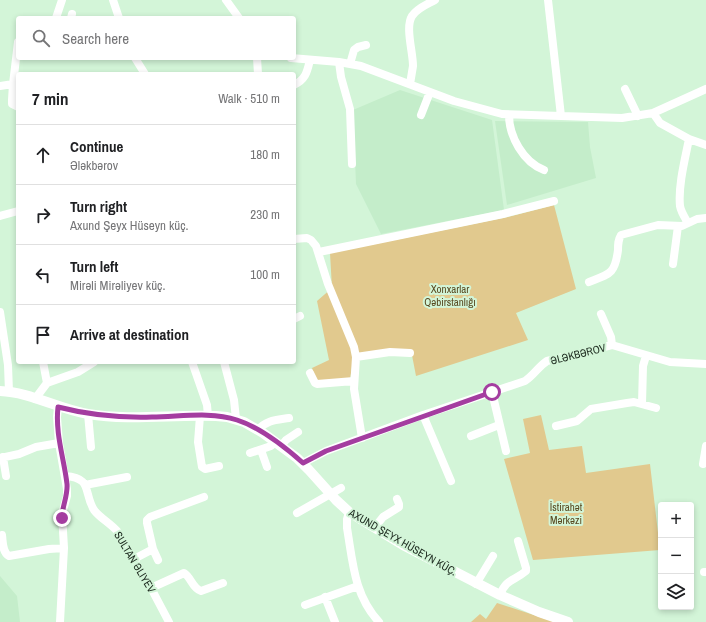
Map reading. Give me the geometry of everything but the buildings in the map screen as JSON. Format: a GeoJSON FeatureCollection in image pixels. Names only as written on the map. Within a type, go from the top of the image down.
{"type":"FeatureCollection","features":[{"type":"Feature","properties":{"kind":"main road","name":"AXUND ŞEYX HÜSEYN KÜÇ."},"geometry":{"type":"LineString","coordinates":[[4,391],[88,414],[127,418],[204,416],[236,419],[258,430],[303,463],[349,512],[427,558],[476,584],[538,612],[568,622]]}},
{"type":"Feature","properties":{"kind":"street"},"geometry":{"type":"LineString","coordinates":[[57,16],[62,0]]}},
{"type":"Feature","properties":{"kind":"street"},"geometry":{"type":"LineString","coordinates":[[113,0],[118,16]]}},
{"type":"Feature","properties":{"kind":"street"},"geometry":{"type":"LineString","coordinates":[[226,0],[238,16]]}},
{"type":"Feature","properties":{"kind":"street"},"geometry":{"type":"LineString","coordinates":[[410,84],[413,64],[409,28],[410,20],[412,15],[422,3],[436,0]]}},
{"type":"Feature","properties":{"kind":"street"},"geometry":{"type":"LineString","coordinates":[[548,0],[561,116]]}},
{"type":"Feature","properties":{"kind":"street"},"geometry":{"type":"LineString","coordinates":[[350,64],[354,50],[366,45]]}},
{"type":"Feature","properties":{"kind":"street"},"geometry":{"type":"LineString","coordinates":[[16,59],[12,100],[12,104],[16,106]]}},
{"type":"Feature","properties":{"kind":"street"},"geometry":{"type":"LineString","coordinates":[[296,59],[350,64],[372,70],[476,108],[509,115],[622,118],[638,116],[653,113],[706,89]]}},
{"type":"Feature","properties":{"kind":"street"},"geometry":{"type":"LineString","coordinates":[[136,60],[144,72]]}},
{"type":"Feature","properties":{"kind":"street"},"geometry":{"type":"LineString","coordinates":[[257,60],[258,72]]}},
{"type":"Feature","properties":{"kind":"street"},"geometry":{"type":"LineString","coordinates":[[296,84],[304,79],[307,74],[310,60]]}},
{"type":"Feature","properties":{"kind":"street"},"geometry":{"type":"LineString","coordinates":[[339,62],[341,77],[350,109],[352,164]]}},
{"type":"Feature","properties":{"kind":"street"},"geometry":{"type":"LineString","coordinates":[[0,86],[13,84]]}},
{"type":"Feature","properties":{"kind":"street"},"geometry":{"type":"LineString","coordinates":[[625,90],[638,116]]}},
{"type":"Feature","properties":{"kind":"street"},"geometry":{"type":"LineString","coordinates":[[421,115],[430,92]]}},
{"type":"Feature","properties":{"kind":"street"},"geometry":{"type":"LineString","coordinates":[[653,113],[660,123],[689,139],[706,145]]}},
{"type":"Feature","properties":{"kind":"street"},"geometry":{"type":"LineString","coordinates":[[509,115],[510,126],[519,147],[530,163],[544,170]]}},
{"type":"Feature","properties":{"kind":"street"},"geometry":{"type":"LineString","coordinates":[[688,223],[680,206],[680,189],[689,139]]}},
{"type":"Feature","properties":{"kind":"street"},"geometry":{"type":"LineString","coordinates":[[319,252],[503,214],[554,201]]}},
{"type":"Feature","properties":{"kind":"street"},"geometry":{"type":"LineString","coordinates":[[0,216],[16,211]]}},
{"type":"Feature","properties":{"kind":"street"},"geometry":{"type":"LineString","coordinates":[[589,282],[606,276],[614,268],[619,239],[621,235],[626,232],[658,225],[667,224],[678,226],[697,219],[706,218]]}},
{"type":"Feature","properties":{"kind":"street"},"geometry":{"type":"LineString","coordinates":[[673,264],[678,226]]}},
{"type":"Feature","properties":{"kind":"street"},"geometry":{"type":"LineString","coordinates":[[296,239],[307,238],[316,246],[328,284],[354,347],[356,357],[354,381],[362,438]]}},
{"type":"Feature","properties":{"kind":"street"},"geometry":{"type":"LineString","coordinates":[[0,314],[8,365],[4,391]]}},
{"type":"Feature","properties":{"kind":"street"},"geometry":{"type":"LineString","coordinates":[[601,314],[611,337],[612,345]]}},
{"type":"Feature","properties":{"kind":"street","name":"ƏLƏKBƏROV"},"geometry":{"type":"LineString","coordinates":[[303,463],[326,451],[525,380],[532,376],[542,364],[547,361],[612,345],[670,362],[706,364]]}},
{"type":"Feature","properties":{"kind":"street"},"geometry":{"type":"LineString","coordinates":[[356,357],[390,352],[410,353]]}},
{"type":"Feature","properties":{"kind":"street"},"geometry":{"type":"LineString","coordinates":[[642,404],[643,366],[646,356]]}},
{"type":"Feature","properties":{"kind":"street"},"geometry":{"type":"LineString","coordinates":[[43,364],[47,383]]}},
{"type":"Feature","properties":{"kind":"street"},"geometry":{"type":"LineString","coordinates":[[35,399],[47,383],[78,372],[91,364]]}},
{"type":"Feature","properties":{"kind":"street"},"geometry":{"type":"LineString","coordinates":[[193,364],[206,405],[198,442],[202,467],[219,466]]}},
{"type":"Feature","properties":{"kind":"street"},"geometry":{"type":"LineString","coordinates":[[225,364],[234,400],[236,419]]}},
{"type":"Feature","properties":{"kind":"street"},"geometry":{"type":"LineString","coordinates":[[310,373],[314,383],[317,384],[354,381]]}},
{"type":"Feature","properties":{"kind":"street"},"geometry":{"type":"LineString","coordinates":[[492,392],[506,451]]}},
{"type":"Feature","properties":{"kind":"street"},"geometry":{"type":"LineString","coordinates":[[556,426],[577,421],[591,409],[627,402],[634,402],[656,408]]}},
{"type":"Feature","properties":{"kind":"street"},"geometry":{"type":"LineString","coordinates":[[58,407],[57,417],[59,442],[67,484],[67,496],[62,514],[64,548],[60,622]]}},
{"type":"Feature","properties":{"kind":"street"},"geometry":{"type":"LineString","coordinates":[[88,414],[91,447]]}},
{"type":"Feature","properties":{"kind":"street"},"geometry":{"type":"LineString","coordinates":[[424,415],[451,481]]}},
{"type":"Feature","properties":{"kind":"street"},"geometry":{"type":"LineString","coordinates":[[258,430],[262,425],[269,422],[289,418]]}},
{"type":"Feature","properties":{"kind":"street"},"geometry":{"type":"LineString","coordinates":[[471,436],[500,425]]}},
{"type":"Feature","properties":{"kind":"street"},"geometry":{"type":"LineString","coordinates":[[250,453],[278,444],[298,432]]}},
{"type":"Feature","properties":{"kind":"street"},"geometry":{"type":"LineString","coordinates":[[6,476],[2,458],[19,454],[36,447],[59,442]]}},
{"type":"Feature","properties":{"kind":"street"},"geometry":{"type":"LineString","coordinates":[[703,464],[706,446]]}},
{"type":"Feature","properties":{"kind":"street"},"geometry":{"type":"LineString","coordinates":[[261,450],[267,468]]}},
{"type":"Feature","properties":{"kind":"street"},"geometry":{"type":"LineString","coordinates":[[65,476],[77,477],[85,484],[127,477]]}},
{"type":"Feature","properties":{"kind":"street","name":"SULTAN ƏLIYEV"},"geometry":{"type":"LineString","coordinates":[[85,484],[89,500],[94,510],[112,526],[134,559],[169,622]]}},
{"type":"Feature","properties":{"kind":"street"},"geometry":{"type":"LineString","coordinates":[[297,513],[341,488]]}},
{"type":"Feature","properties":{"kind":"street"},"geometry":{"type":"LineString","coordinates":[[158,560],[153,549],[147,520],[150,517],[204,497]]}},
{"type":"Feature","properties":{"kind":"street"},"geometry":{"type":"LineString","coordinates":[[375,527],[382,517],[399,507],[400,504],[397,500]]}},
{"type":"Feature","properties":{"kind":"street"},"geometry":{"type":"LineString","coordinates":[[349,512],[347,520],[358,586],[367,607],[379,622]]}},
{"type":"Feature","properties":{"kind":"street"},"geometry":{"type":"LineString","coordinates":[[2,535],[4,550],[9,556],[64,548]]}},
{"type":"Feature","properties":{"kind":"street"},"geometry":{"type":"LineString","coordinates":[[500,595],[506,583],[526,571],[518,541]]}},
{"type":"Feature","properties":{"kind":"street"},"geometry":{"type":"LineString","coordinates":[[134,559],[153,549]]}},
{"type":"Feature","properties":{"kind":"street"},"geometry":{"type":"LineString","coordinates":[[476,584],[493,556]]}},
{"type":"Feature","properties":{"kind":"street"},"geometry":{"type":"LineString","coordinates":[[151,588],[184,573],[197,590],[201,591],[223,583]]}},
{"type":"Feature","properties":{"kind":"street"},"geometry":{"type":"LineString","coordinates":[[305,605],[358,586]]}},
{"type":"Feature","properties":{"kind":"street"},"geometry":{"type":"LineString","coordinates":[[325,597],[335,622]]}},
{"type":"Feature","properties":{"kind":"shaded area"},"geometry":{"type":"Polygon","coordinates":[[[400,90],[492,120],[504,210],[381,234],[356,184],[353,110],[400,90]]]}},
{"type":"Feature","properties":{"kind":"shaded area"},"geometry":{"type":"Polygon","coordinates":[[[495,121],[588,122],[590,147],[596,178],[507,205],[495,121]]]}},
{"type":"Feature","properties":{"kind":"shaded area"},"geometry":{"type":"Polygon","coordinates":[[[0,576],[17,596],[20,622],[0,622],[0,576]]]}},
{"type":"Feature","properties":{"kind":"green space","name":"Xonxarlar Qəbirstanlığı"},"geometry":{"type":"Polygon","coordinates":[[[554,205],[576,289],[516,313],[528,340],[416,376],[411,350],[354,355],[350,379],[317,382],[312,368],[329,360],[317,301],[332,288],[330,253],[508,217],[554,205]]]}},
{"type":"Feature","properties":{"kind":"green space","name":"İstirahət Mərkəzi"},"geometry":{"type":"Polygon","coordinates":[[[541,415],[549,450],[582,446],[586,473],[650,464],[658,533],[658,550],[533,560],[504,459],[530,453],[523,419],[541,415]]]}},
{"type":"Feature","properties":{"kind":"green space"},"geometry":{"type":"Polygon","coordinates":[[[497,603],[555,622],[471,622],[480,614],[486,619],[497,603]]]}},
{"type":"Feature","properties":{"kind":"route"},"geometry":{"type":"LineString","coordinates":[[62,518],[67,496],[67,484],[57,426],[58,407],[88,414],[127,418],[188,416],[228,417],[244,422],[258,430],[303,463],[326,451],[492,392]]}}]}
